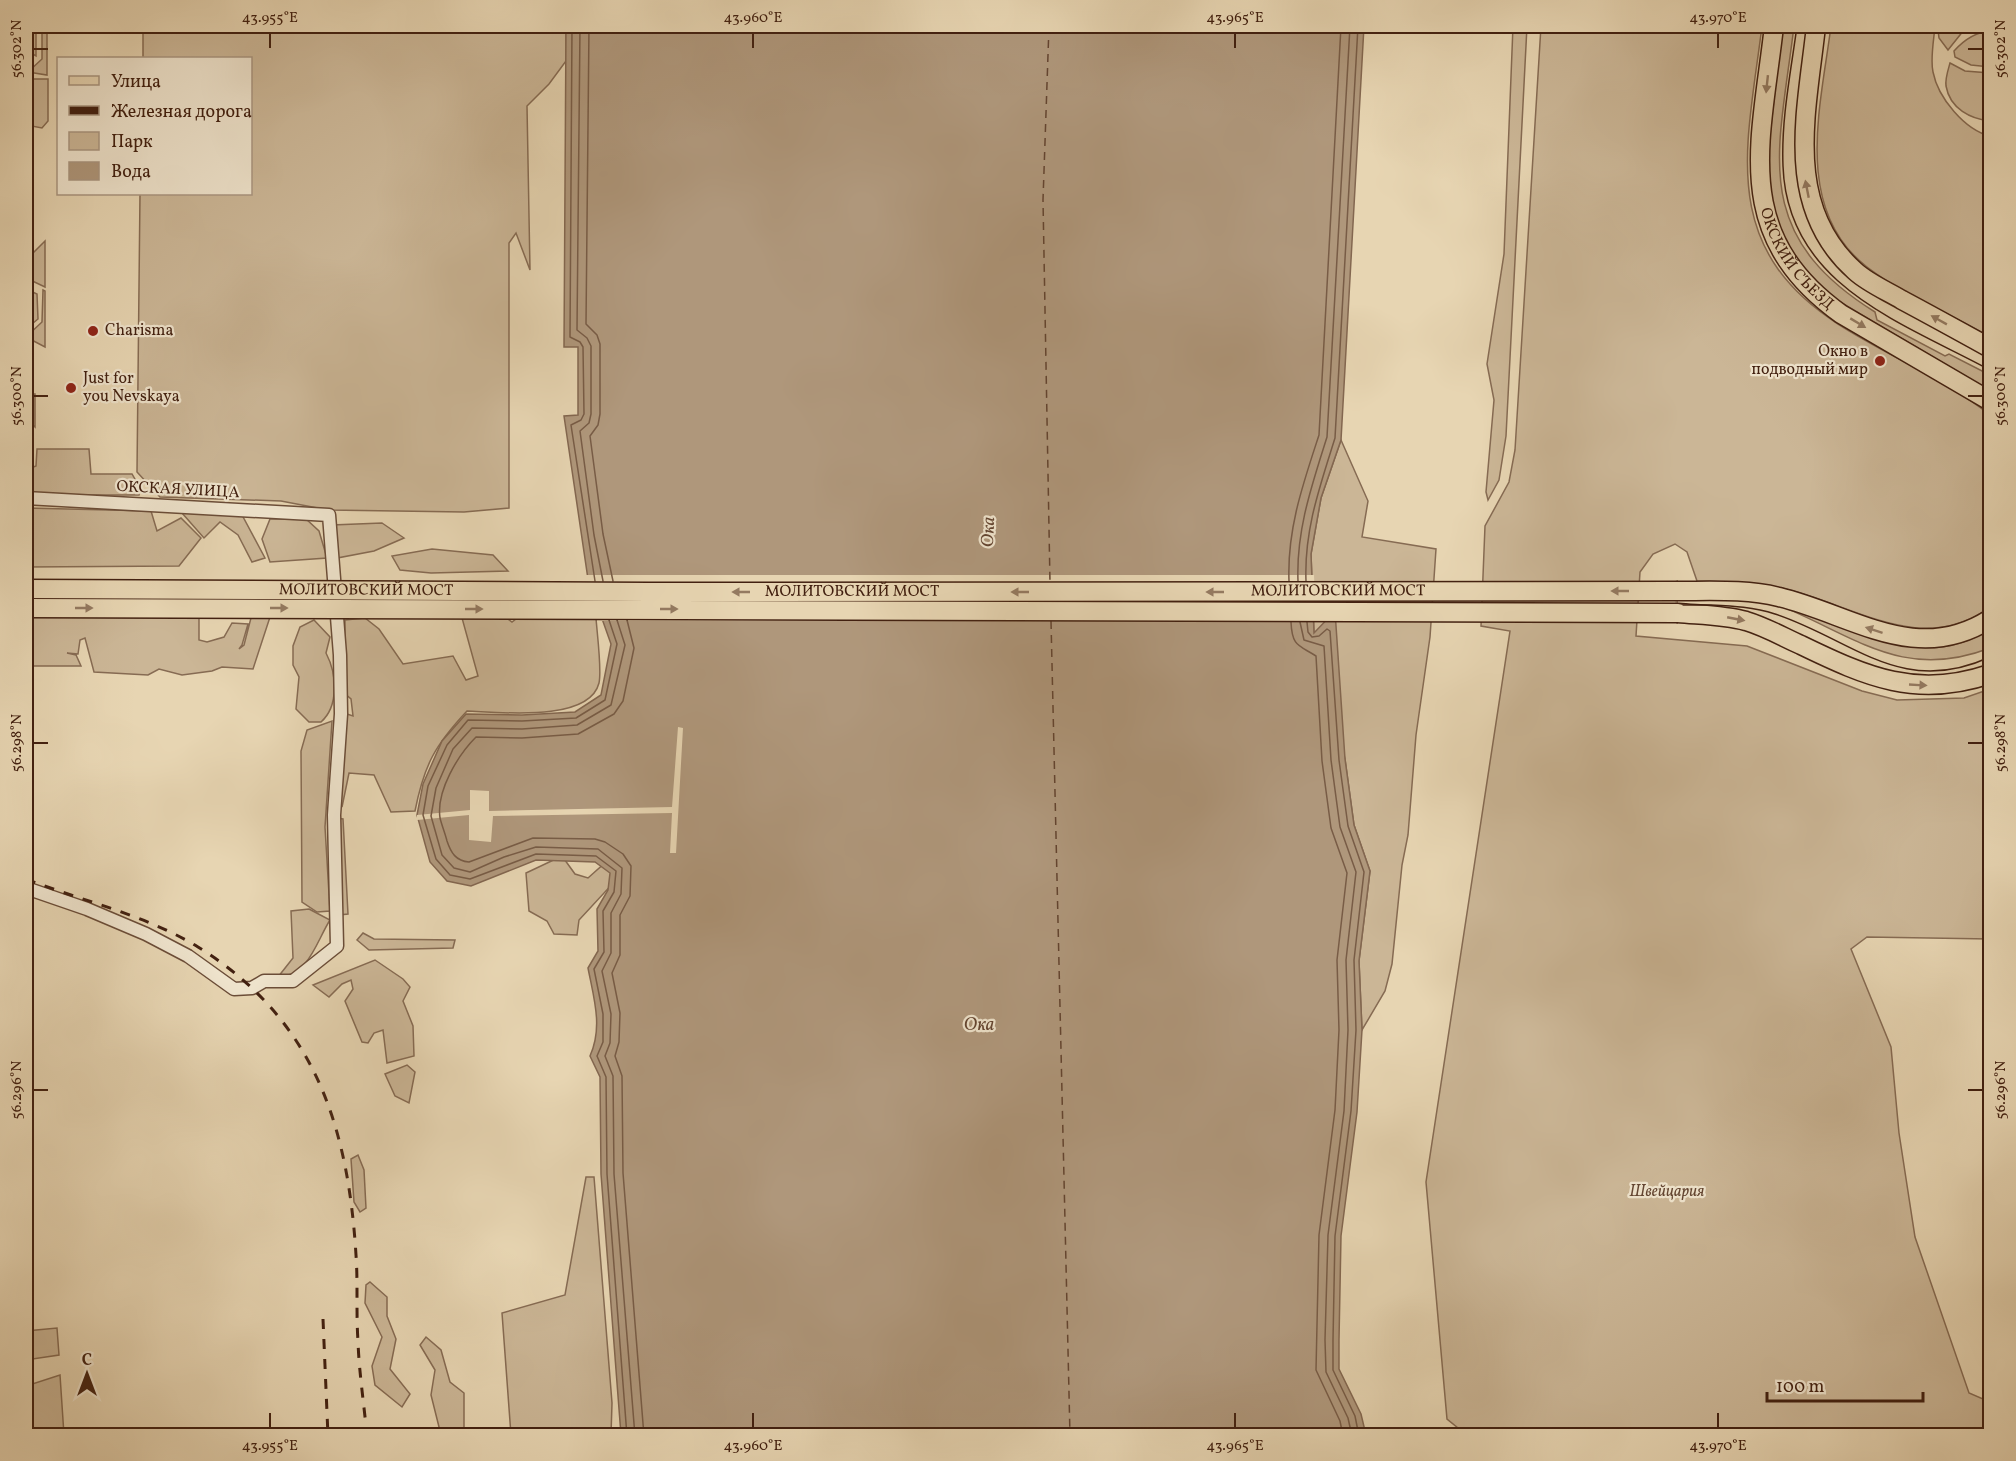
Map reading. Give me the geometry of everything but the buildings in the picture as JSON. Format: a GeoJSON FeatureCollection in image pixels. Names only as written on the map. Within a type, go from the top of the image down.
{"type":"FeatureCollection","features":[{"type":"Feature","properties":{"kind":"main road","name":"ОКСКИЙ СЪЕЗД"},"geometry":{"type":"LineString","coordinates":[[1774,26],[1761,149],[1760,190],[1768,225],[1785,260],[1818,297],[1842,314],[1990,401]]}},
{"type":"Feature","properties":{"kind":"main road","name":"ОКСКИЙ СЪЕЗД"},"geometry":{"type":"LineString","coordinates":[[1816,26],[1804,152],[1810,204],[1821,228],[1834,249],[1856,272],[1990,348]]}},
{"type":"Feature","properties":{"kind":"main road","name":"МОЛИТОВСКИЙ МОСТ"},"geometry":{"type":"LineString","coordinates":[[26,589],[624,592],[1678,591],[1776,596],[1902,638],[1943,638],[1974,629],[1990,619]]}},
{"type":"Feature","properties":{"kind":"main road","name":"МОЛИТОВСКИЙ МОСТ"},"geometry":{"type":"LineString","coordinates":[[26,608],[1678,613],[1746,621],[1850,669],[1905,685],[1934,686],[1964,683],[1990,674]]}},
{"type":"Feature","properties":{"kind":"street","name":"ОКСКАЯ УЛИЦА"},"geometry":{"type":"LineString","coordinates":[[26,498],[329,515],[340,655],[341,714],[334,814],[337,946],[293,981],[264,981],[252,988],[234,989],[188,956],[146,934],[87,909],[26,888]]}},
{"type":"Feature","properties":{"kind":"green space"},"geometry":{"type":"Polygon","coordinates":[[[143,26],[566,26],[566,61],[549,84],[527,106],[530,270],[516,233],[509,243],[509,508],[464,512],[328,510],[281,501],[160,497],[137,472],[140,195],[252,195],[252,57],[143,57],[143,26]]]}},
{"type":"Feature","properties":{"kind":"green space"},"geometry":{"type":"Polygon","coordinates":[[[1513,26],[1527,26],[1506,436],[1499,480],[1488,500],[1486,492],[1494,400],[1487,364],[1504,254],[1513,26]]]}},
{"type":"Feature","properties":{"kind":"green space","name":"Швейцария"},"geometry":{"type":"Polygon","coordinates":[[[1541,26],[1762,26],[1751,113],[1748,153],[1749,191],[1757,227],[1773,262],[1799,294],[1838,324],[1934,378],[1990,415],[1990,607],[1965,621],[1941,627],[1916,628],[1892,624],[1781,588],[1745,583],[1697,581],[1687,552],[1675,544],[1653,554],[1640,572],[1636,636],[1747,646],[1862,691],[1897,700],[1964,698],[1990,689],[1990,939],[1867,937],[1851,949],[1891,1047],[1899,1133],[1915,1237],[1969,1393],[1990,1402],[1990,1435],[1468,1436],[1447,1419],[1426,1182],[1510,631],[1481,626],[1485,526],[1509,482],[1515,450],[1541,26]]]}},
{"type":"Feature","properties":{"kind":"green space"},"geometry":{"type":"Polygon","coordinates":[[[1782,26],[1794,26],[1782,113],[1781,187],[1790,220],[1807,252],[1834,282],[1875,312],[1877,320],[1945,356],[1949,354],[1990,375],[1990,391],[1825,293],[1788,250],[1770,201],[1769,145],[1782,26]]]}},
{"type":"Feature","properties":{"kind":"green space"},"geometry":{"type":"Polygon","coordinates":[[[1831,26],[1935,26],[1932,67],[1940,92],[1962,120],[1981,133],[1990,136],[1990,337],[1912,295],[1867,267],[1844,243],[1828,216],[1820,186],[1817,154],[1818,122],[1831,26]]]}},
{"type":"Feature","properties":{"kind":"green space"},"geometry":{"type":"Polygon","coordinates":[[[1942,26],[1981,26],[1964,30],[1948,50],[1939,38],[1938,30],[1942,26]]]}},
{"type":"Feature","properties":{"kind":"green space"},"geometry":{"type":"Polygon","coordinates":[[[26,28],[36,33],[36,56],[26,50],[26,28]]]}},
{"type":"Feature","properties":{"kind":"green space"},"geometry":{"type":"Polygon","coordinates":[[[47,28],[47,75],[28,72],[42,59],[42,33],[47,28]]]}},
{"type":"Feature","properties":{"kind":"green space"},"geometry":{"type":"Polygon","coordinates":[[[1990,31],[1990,67],[1971,65],[1955,57],[1954,51],[1966,41],[1975,35],[1990,31]]]}},
{"type":"Feature","properties":{"kind":"green space"},"geometry":{"type":"Polygon","coordinates":[[[1950,63],[1965,71],[1990,73],[1990,121],[1969,115],[1952,101],[1946,83],[1950,63]]]}},
{"type":"Feature","properties":{"kind":"green space"},"geometry":{"type":"Polygon","coordinates":[[[26,79],[48,79],[48,121],[42,128],[26,125],[26,79]]]}},
{"type":"Feature","properties":{"kind":"green space"},"geometry":{"type":"Polygon","coordinates":[[[45,241],[45,287],[26,278],[26,260],[45,241]]]}},
{"type":"Feature","properties":{"kind":"green space"},"geometry":{"type":"Polygon","coordinates":[[[26,289],[37,294],[38,319],[26,329],[26,289]]]}},
{"type":"Feature","properties":{"kind":"green space"},"geometry":{"type":"Polygon","coordinates":[[[43,290],[45,291],[45,347],[26,337],[42,322],[43,290]]]}},
{"type":"Feature","properties":{"kind":"green space"},"geometry":{"type":"Polygon","coordinates":[[[26,394],[35,394],[35,427],[26,418],[26,394]]]}},
{"type":"Feature","properties":{"kind":"green space"},"geometry":{"type":"Polygon","coordinates":[[[1341,440],[1368,501],[1362,537],[1436,549],[1430,637],[1416,735],[1408,835],[1402,865],[1392,964],[1385,991],[1362,1030],[1359,961],[1370,871],[1354,825],[1345,759],[1314,633],[1311,554],[1321,498],[1341,440]]]}},
{"type":"Feature","properties":{"kind":"green space"},"geometry":{"type":"Polygon","coordinates":[[[37,449],[89,449],[91,474],[132,474],[140,488],[139,495],[26,495],[26,470],[36,466],[37,449]]]}},
{"type":"Feature","properties":{"kind":"green space"},"geometry":{"type":"Polygon","coordinates":[[[26,508],[151,511],[157,531],[181,518],[201,538],[179,566],[26,567],[26,508]]]}},
{"type":"Feature","properties":{"kind":"green space"},"geometry":{"type":"Polygon","coordinates":[[[182,513],[242,515],[265,558],[252,562],[238,535],[220,522],[204,538],[182,513]]]}},
{"type":"Feature","properties":{"kind":"green space"},"geometry":{"type":"Polygon","coordinates":[[[270,519],[306,519],[319,531],[327,558],[270,562],[262,539],[270,519]]]}},
{"type":"Feature","properties":{"kind":"green space"},"geometry":{"type":"Polygon","coordinates":[[[382,523],[404,538],[374,551],[337,558],[332,525],[382,523]]]}},
{"type":"Feature","properties":{"kind":"green space"},"geometry":{"type":"Polygon","coordinates":[[[432,549],[493,555],[508,571],[431,573],[400,570],[392,556],[432,549]]]}},
{"type":"Feature","properties":{"kind":"green space"},"geometry":{"type":"Polygon","coordinates":[[[1776,604],[1890,642],[1923,648],[1956,644],[1990,629],[1990,648],[1959,657],[1930,660],[1904,657],[1855,641],[1776,604]]]}},
{"type":"Feature","properties":{"kind":"green space"},"geometry":{"type":"Polygon","coordinates":[[[26,612],[199,612],[199,640],[207,642],[224,637],[232,623],[248,624],[239,649],[244,645],[252,614],[271,614],[253,669],[222,667],[212,671],[182,675],[159,669],[148,675],[94,672],[85,638],[80,640],[78,654],[67,653],[76,655],[81,666],[26,666],[26,612]]]}},
{"type":"Feature","properties":{"kind":"green space"},"geometry":{"type":"Polygon","coordinates":[[[501,614],[512,622],[520,616],[596,618],[600,677],[592,696],[579,704],[561,710],[520,713],[467,711],[432,756],[422,781],[415,811],[391,812],[374,775],[349,773],[342,807],[336,786],[344,713],[353,716],[351,699],[344,693],[345,620],[365,618],[379,629],[403,664],[453,656],[466,680],[478,676],[462,618],[501,614]]]}},
{"type":"Feature","properties":{"kind":"green space"},"geometry":{"type":"Polygon","coordinates":[[[314,620],[330,637],[326,653],[334,680],[331,707],[321,722],[309,722],[296,709],[299,677],[293,665],[293,646],[300,627],[314,620]]]}},
{"type":"Feature","properties":{"kind":"green space"},"geometry":{"type":"Polygon","coordinates":[[[332,721],[325,827],[330,911],[317,912],[302,902],[301,751],[307,730],[332,721]]]}},
{"type":"Feature","properties":{"kind":"green space"},"geometry":{"type":"Polygon","coordinates":[[[336,818],[343,819],[348,914],[339,915],[336,818]]]}},
{"type":"Feature","properties":{"kind":"green space"},"geometry":{"type":"Polygon","coordinates":[[[562,856],[575,874],[588,878],[606,862],[617,879],[579,920],[577,935],[554,934],[547,921],[529,911],[526,873],[562,856]]]}},
{"type":"Feature","properties":{"kind":"green space"},"geometry":{"type":"Polygon","coordinates":[[[309,909],[330,920],[304,964],[289,975],[278,977],[293,958],[291,911],[309,909]]]}},
{"type":"Feature","properties":{"kind":"green space"},"geometry":{"type":"Polygon","coordinates":[[[363,933],[374,939],[455,940],[453,948],[369,950],[357,940],[363,933]]]}},
{"type":"Feature","properties":{"kind":"green space"},"geometry":{"type":"Polygon","coordinates":[[[375,960],[403,979],[410,987],[403,1001],[413,1026],[414,1056],[387,1063],[383,1030],[374,1033],[368,1043],[362,1042],[345,1001],[353,989],[351,980],[342,984],[329,997],[313,985],[375,960]]]}},
{"type":"Feature","properties":{"kind":"green space"},"geometry":{"type":"Polygon","coordinates":[[[407,1065],[415,1072],[409,1103],[395,1096],[385,1074],[407,1065]]]}},
{"type":"Feature","properties":{"kind":"green space"},"geometry":{"type":"Polygon","coordinates":[[[358,1155],[364,1170],[366,1208],[360,1212],[354,1202],[351,1159],[358,1155]]]}},
{"type":"Feature","properties":{"kind":"green space"},"geometry":{"type":"Polygon","coordinates":[[[586,1177],[594,1177],[612,1403],[611,1435],[511,1435],[502,1313],[565,1295],[586,1177]]]}},
{"type":"Feature","properties":{"kind":"green space"},"geometry":{"type":"Polygon","coordinates":[[[370,1282],[387,1297],[387,1316],[396,1339],[390,1369],[410,1394],[402,1407],[375,1385],[372,1366],[382,1337],[365,1303],[366,1285],[370,1282]]]}},
{"type":"Feature","properties":{"kind":"green space"},"geometry":{"type":"Polygon","coordinates":[[[57,1328],[59,1355],[26,1360],[26,1331],[57,1328]]]}},
{"type":"Feature","properties":{"kind":"green space"},"geometry":{"type":"Polygon","coordinates":[[[426,1337],[441,1350],[450,1382],[464,1393],[464,1435],[441,1435],[431,1395],[435,1370],[420,1345],[426,1337]]]}},
{"type":"Feature","properties":{"kind":"green space"},"geometry":{"type":"Polygon","coordinates":[[[60,1375],[64,1435],[27,1435],[26,1386],[60,1375]]]}},
{"type":"Feature","properties":{"kind":"water","name":"Ока"},"geometry":{"type":"Polygon","coordinates":[[[566,26],[1364,26],[1341,440],[1321,498],[1311,554],[1314,633],[1335,611],[1345,759],[1354,825],[1370,871],[1359,961],[1362,1030],[1357,1112],[1341,1236],[1339,1340],[1339,1369],[1361,1414],[1366,1435],[621,1435],[601,1174],[600,1077],[590,1056],[597,1024],[588,968],[598,951],[597,909],[608,890],[610,873],[595,862],[536,860],[471,886],[447,881],[430,862],[417,815],[423,784],[442,741],[466,714],[522,715],[575,712],[601,695],[611,644],[588,579],[564,416],[578,415],[578,347],[564,347],[566,26]]]}},
{"type":"Feature","properties":{"kind":"pier"},"geometry":{"type":"Polygon","coordinates":[[[584,575],[1314,575],[1316,621],[600,621],[584,575]]]}},
{"type":"Feature","properties":{"kind":"pier"},"geometry":{"type":"Polygon","coordinates":[[[678,727],[683,728],[676,853],[670,853],[672,813],[493,816],[491,842],[469,840],[469,815],[417,820],[417,815],[470,810],[470,790],[489,791],[489,811],[672,807],[678,727]]]}},
{"type":"Feature","properties":{"kind":"ferry route"},"geometry":{"type":"LineString","coordinates":[[1049,26],[1043,200],[1050,583]]}},
{"type":"Feature","properties":{"kind":"ferry route"},"geometry":{"type":"LineString","coordinates":[[1051,621],[1070,1436]]}},
{"type":"Feature","properties":{"kind":"tram line"},"geometry":{"type":"LineString","coordinates":[[1797,26],[1785,113],[1783,166],[1789,207],[1805,241],[1827,270],[1855,295],[1886,316],[1990,370]]}},
{"type":"Feature","properties":{"kind":"tram line"},"geometry":{"type":"LineString","coordinates":[[26,602],[1711,605],[1751,608],[1775,614],[1878,660],[1903,668],[1930,671],[1958,668],[1990,657]]}},
{"type":"Feature","properties":{"kind":"railway"},"geometry":{"type":"LineString","coordinates":[[26,879],[135,917],[198,947],[238,976],[270,1007],[297,1042],[318,1079],[333,1119],[352,1207],[359,1353],[367,1436]]}},
{"type":"Feature","properties":{"kind":"railway"},"geometry":{"type":"LineString","coordinates":[[323,1319],[328,1436]]}},
{"type":"Feature","properties":{"kind":"place","name":"Charisma"},"geometry":{"type":"Point","coordinates":[93,331]}},
{"type":"Feature","properties":{"kind":"place","name":"Окно в подводный мир"},"geometry":{"type":"Point","coordinates":[1880,361]}},
{"type":"Feature","properties":{"kind":"place","name":"Just for you Nevskaya"},"geometry":{"type":"Point","coordinates":[71,388]}}]}
